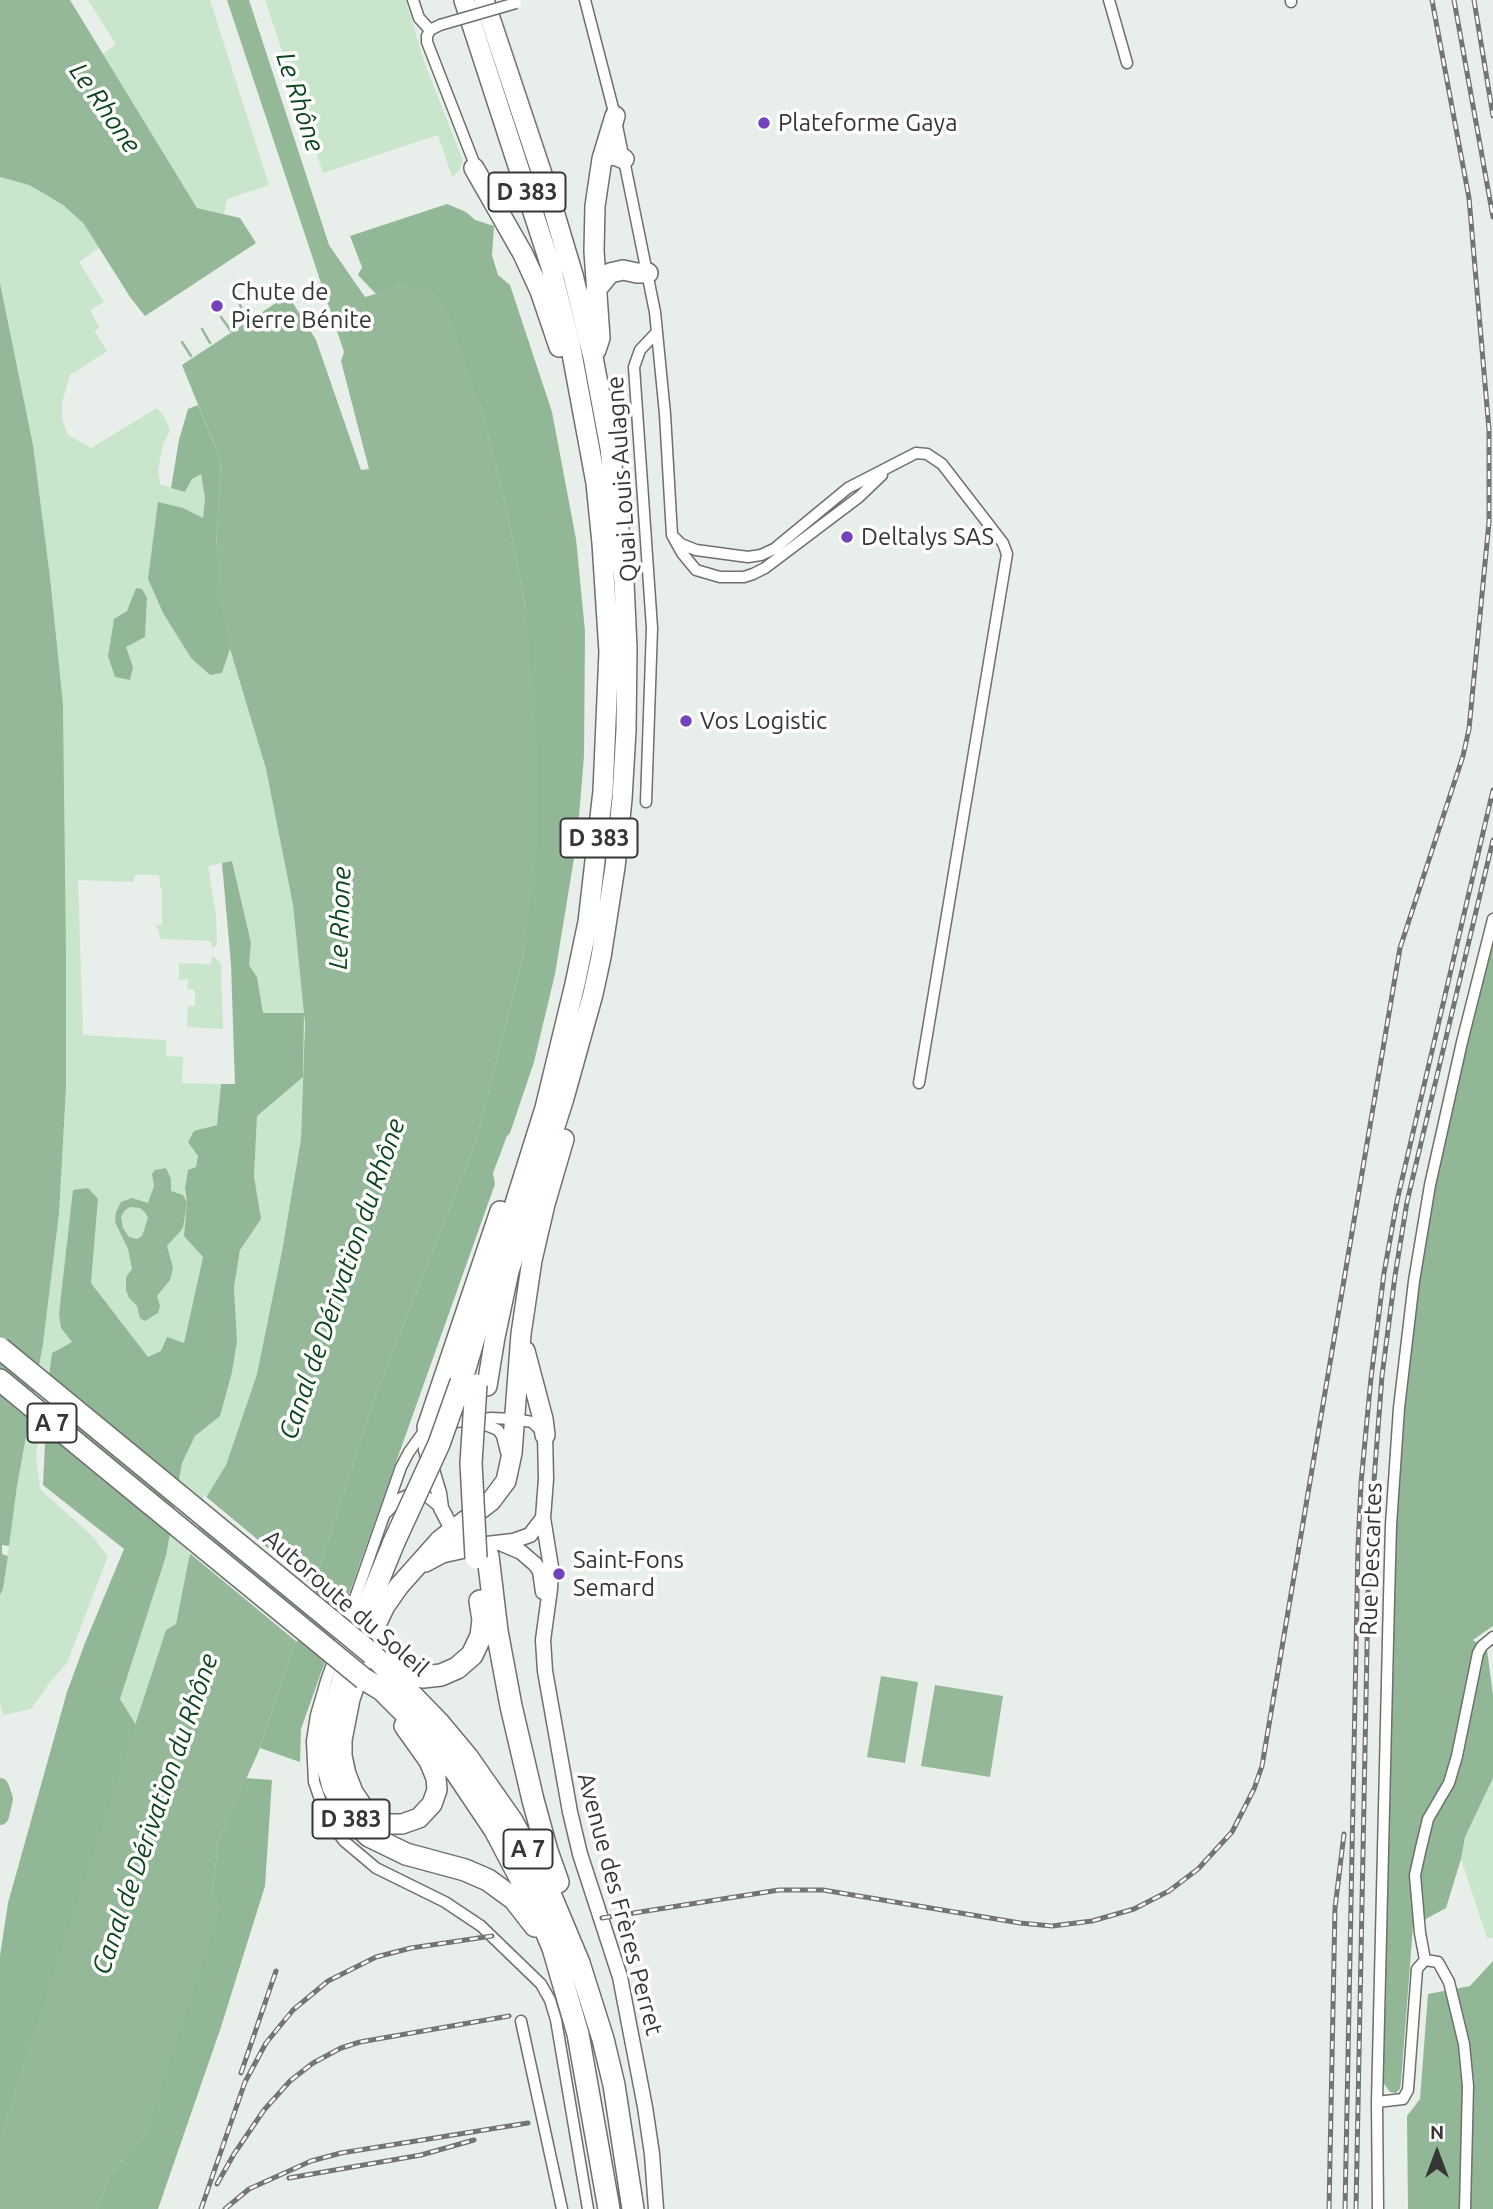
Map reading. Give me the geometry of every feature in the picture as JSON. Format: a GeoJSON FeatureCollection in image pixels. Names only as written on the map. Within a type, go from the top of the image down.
{"type":"FeatureCollection","features":[{"type":"Feature","properties":{"kind":"highway","name":"D 383"},"geometry":{"type":"LineString","coordinates":[[464,0],[551,267],[580,387],[596,483],[609,652],[607,730],[597,856],[587,922],[545,1108],[500,1251]]}},
{"type":"Feature","properties":{"kind":"highway","name":"D 383"},"geometry":{"type":"LineString","coordinates":[[484,0],[566,250],[593,357],[610,448],[624,582],[627,648],[625,766],[617,854],[593,994],[564,1098],[509,1271],[495,1337],[475,1384],[439,1444],[394,1542],[366,1611],[331,1715],[326,1747],[333,1787],[349,1817],[377,1841],[406,1854],[477,1875],[514,1899],[539,1933],[567,1994]]}},
{"type":"Feature","properties":{"kind":"highway"},"geometry":{"type":"LineString","coordinates":[[593,357],[600,338],[594,251],[595,206],[602,159],[615,116]]}},
{"type":"Feature","properties":{"kind":"highway"},"geometry":{"type":"LineString","coordinates":[[602,159],[615,155],[624,159]]}},
{"type":"Feature","properties":{"kind":"highway"},"geometry":{"type":"LineString","coordinates":[[474,168],[523,254],[550,318],[566,374],[580,387]]}},
{"type":"Feature","properties":{"kind":"highway"},"geometry":{"type":"LineString","coordinates":[[596,290],[610,273],[623,270],[648,273]]}},
{"type":"Feature","properties":{"kind":"highway"},"geometry":{"type":"LineString","coordinates":[[364,1679],[376,1698],[416,1741],[433,1770],[437,1786],[434,1800],[425,1813],[408,1822],[396,1825],[379,1821],[360,1805],[353,1792],[342,1756],[342,1740],[353,1688],[373,1631],[391,1597],[433,1547],[497,1494],[506,1480],[510,1468],[521,1334],[538,1230],[590,1040],[593,994]]}},
{"type":"Feature","properties":{"kind":"highway"},"geometry":{"type":"LineString","coordinates":[[427,1427],[486,1248],[556,1063]]}},
{"type":"Feature","properties":{"kind":"highway"},"geometry":{"type":"LineString","coordinates":[[475,1384],[500,1251]]}},
{"type":"Feature","properties":{"kind":"highway"},"geometry":{"type":"LineString","coordinates":[[521,1334],[545,1435]]}},
{"type":"Feature","properties":{"kind":"highway","name":"Autoroute du Soleil"},"geometry":{"type":"LineString","coordinates":[[0,1348],[372,1654],[438,1722],[468,1758],[527,1847],[564,1922],[603,2039],[614,2085],[633,2209]]}},
{"type":"Feature","properties":{"kind":"highway","name":"Autoroute du Soleil"},"geometry":{"type":"LineString","coordinates":[[0,1380],[364,1679],[382,1690],[456,1772],[483,1811],[518,1871],[553,1948],[586,2068],[609,2209]]}},
{"type":"Feature","properties":{"kind":"highway","name":"D 383"},"geometry":{"type":"LineString","coordinates":[[475,1384],[483,1476],[485,1550],[497,1631],[521,1752],[547,1851],[589,1957],[607,2018],[614,2085]]}},
{"type":"Feature","properties":{"kind":"highway"},"geometry":{"type":"LineString","coordinates":[[372,1654],[406,1673],[423,1677],[441,1675],[462,1665],[477,1647],[482,1630],[485,1550],[442,1553],[415,1567]]}},
{"type":"Feature","properties":{"kind":"street"},"geometry":{"type":"LineString","coordinates":[[413,0],[419,18],[435,28]]}},
{"type":"Feature","properties":{"kind":"street"},"geometry":{"type":"LineString","coordinates":[[585,0],[615,116],[648,273],[665,414],[672,535],[682,553],[696,570],[720,577],[744,577],[765,568],[859,497],[892,465]]}},
{"type":"Feature","properties":{"kind":"street"},"geometry":{"type":"LineString","coordinates":[[1109,0],[1127,63]]}},
{"type":"Feature","properties":{"kind":"street"},"geometry":{"type":"LineString","coordinates":[[474,168],[427,36],[435,28],[521,1]]}},
{"type":"Feature","properties":{"kind":"street","name":"Quai Louis Aulagne"},"geometry":{"type":"LineString","coordinates":[[646,802],[652,628],[634,367],[640,350],[657,332]]}},
{"type":"Feature","properties":{"kind":"street"},"geometry":{"type":"LineString","coordinates":[[672,535],[681,544],[696,550],[748,557],[761,555],[774,549],[848,488],[916,453],[927,454],[942,464],[1003,543],[1007,554],[919,1083]]}},
{"type":"Feature","properties":{"kind":"street","name":"Rue Descartes"},"geometry":{"type":"LineString","coordinates":[[1378,2209],[1377,2102],[1391,1525],[1399,1408],[1414,1281],[1430,1185],[1493,919]]}},
{"type":"Feature","properties":{"kind":"street"},"geometry":{"type":"LineString","coordinates":[[546,1610],[551,1567],[543,1518],[545,1435],[532,1422],[514,1419],[491,1418],[427,1427],[405,1458],[390,1495],[326,1681],[316,1715],[312,1763],[316,1789],[332,1825],[344,1841],[376,1868],[445,1902],[481,1926],[541,1984],[550,2000],[556,2020],[588,2209]]}},
{"type":"Feature","properties":{"kind":"street"},"geometry":{"type":"LineString","coordinates":[[472,1420],[491,1426],[499,1432],[510,1468]]}},
{"type":"Feature","properties":{"kind":"street"},"geometry":{"type":"LineString","coordinates":[[427,1427],[426,1450],[441,1508],[453,1531],[485,1550],[521,1552],[536,1564],[541,1577],[546,1610]]}},
{"type":"Feature","properties":{"kind":"street"},"geometry":{"type":"LineString","coordinates":[[384,1517],[395,1502],[412,1493],[426,1496],[441,1508]]}},
{"type":"Feature","properties":{"kind":"street"},"geometry":{"type":"LineString","coordinates":[[485,1550],[523,1539],[530,1535],[543,1518]]}},
{"type":"Feature","properties":{"kind":"street","name":"Avenue des Frères Perret"},"geometry":{"type":"LineString","coordinates":[[546,1610],[543,1656],[561,1768],[580,1854],[620,1977],[645,2106],[656,2209]]}},
{"type":"Feature","properties":{"kind":"street"},"geometry":{"type":"LineString","coordinates":[[1425,1960],[1415,1875],[1420,1848],[1428,1819],[1449,1783],[1478,1653],[1493,1637]]}},
{"type":"Feature","properties":{"kind":"street"},"geometry":{"type":"LineString","coordinates":[[1377,2102],[1403,2099],[1408,2090],[1417,1969],[1425,1960]]}},
{"type":"Feature","properties":{"kind":"street"},"geometry":{"type":"LineString","coordinates":[[1425,1960],[1438,1962],[1449,1982],[1464,2044],[1468,2086],[1465,2209]]}},
{"type":"Feature","properties":{"kind":"street"},"geometry":{"type":"LineString","coordinates":[[521,2021],[562,2209]]}},
{"type":"Feature","properties":{"kind":"shaded area"},"geometry":{"type":"Polygon","coordinates":[[[88,0],[210,0],[269,185],[227,199],[224,214],[197,208],[103,54],[116,44],[88,0]]]}},
{"type":"Feature","properties":{"kind":"shaded area"},"geometry":{"type":"Polygon","coordinates":[[[265,0],[406,0],[425,64],[463,161],[459,171],[452,177],[438,135],[323,173],[265,0]]]}},
{"type":"Feature","properties":{"kind":"shaded area"},"geometry":{"type":"Polygon","coordinates":[[[0,177],[29,185],[63,205],[84,224],[99,248],[79,262],[104,302],[90,310],[99,327],[95,332],[107,351],[70,375],[62,403],[62,419],[68,435],[91,448],[157,408],[170,431],[163,444],[158,471],[160,484],[185,492],[192,479],[201,474],[205,498],[203,519],[183,508],[148,579],[163,613],[191,658],[210,675],[222,673],[230,649],[266,769],[293,905],[304,1013],[263,1014],[257,977],[249,965],[251,943],[232,861],[208,866],[216,916],[217,945],[212,948],[211,941],[161,939],[156,925],[162,925],[159,875],[135,875],[133,882],[78,880],[83,1035],[166,1040],[166,1056],[183,1057],[182,1083],[221,1084],[217,1125],[209,1126],[196,1168],[188,1171],[185,1188],[203,1257],[184,1343],[148,1357],[91,1283],[98,1199],[73,1190],[61,1328],[73,1342],[52,1353],[36,1455],[40,1489],[91,1535],[108,1556],[67,1663],[31,1709],[3,1715],[0,1703],[0,1595],[43,1344],[59,1214],[66,1088],[63,704],[33,445],[0,283],[0,177]],[[136,588],[127,612],[114,619],[108,656],[145,637],[147,598],[136,588]]]}},
{"type":"Feature","properties":{"kind":"shaded area"},"geometry":{"type":"Polygon","coordinates":[[[447,204],[466,212],[475,220],[494,226],[492,255],[498,275],[510,285],[552,412],[576,539],[585,631],[584,756],[577,840],[555,974],[534,1062],[493,1173],[495,1184],[301,1729],[300,1762],[260,1748],[377,1392],[475,1144],[525,949],[527,615],[506,507],[480,405],[405,285],[376,294],[358,275],[362,267],[350,236],[447,204]]]}},
{"type":"Feature","properties":{"kind":"shaded area"},"geometry":{"type":"Polygon","coordinates":[[[198,405],[221,461],[216,547],[230,649],[222,673],[210,675],[191,658],[163,613],[148,579],[158,502],[183,508],[203,518],[205,498],[201,474],[192,479],[185,492],[171,488],[179,440],[188,409],[198,405]]]}},
{"type":"Feature","properties":{"kind":"shaded area"},"geometry":{"type":"Polygon","coordinates":[[[136,588],[142,589],[147,598],[145,637],[126,647],[133,667],[130,680],[115,677],[108,656],[114,619],[127,611],[136,588]]]}},
{"type":"Feature","properties":{"kind":"shaded area"},"geometry":{"type":"Polygon","coordinates":[[[232,861],[251,943],[249,965],[257,977],[263,1013],[304,1013],[303,1077],[257,1116],[254,1176],[261,1219],[240,1250],[234,1287],[237,1341],[232,1372],[220,1416],[195,1436],[182,1463],[166,1556],[120,1699],[136,1725],[0,2140],[0,1956],[8,1903],[67,1692],[124,1549],[43,1485],[52,1353],[72,1342],[61,1328],[59,1314],[73,1190],[88,1188],[98,1199],[91,1283],[148,1357],[161,1351],[167,1337],[184,1343],[203,1257],[184,1236],[188,1170],[196,1167],[198,1156],[188,1142],[194,1131],[217,1125],[221,1084],[235,1084],[231,964],[222,863],[232,861]]]}},
{"type":"Feature","properties":{"kind":"shaded area"},"geometry":{"type":"Polygon","coordinates":[[[1493,936],[1493,1626],[1473,1640],[1487,1650],[1493,1695],[1493,1778],[1465,1837],[1446,1908],[1413,1926],[1401,2082],[1396,2093],[1390,2092],[1382,2081],[1394,1555],[1404,1402],[1421,1262],[1435,1181],[1493,936]]]}},
{"type":"Feature","properties":{"kind":"shaded area"},"geometry":{"type":"Polygon","coordinates":[[[212,956],[221,964],[223,1029],[187,1027],[188,1006],[195,1006],[195,992],[193,989],[187,989],[188,979],[179,980],[179,963],[211,964],[212,956]]]}},
{"type":"Feature","properties":{"kind":"shaded area"},"geometry":{"type":"Polygon","coordinates":[[[303,1077],[301,1139],[257,1374],[226,1465],[207,1496],[189,1558],[176,1624],[166,1630],[136,1725],[119,1699],[166,1556],[182,1462],[195,1436],[220,1416],[237,1341],[234,1287],[240,1250],[261,1219],[254,1176],[257,1115],[303,1077]]]}},
{"type":"Feature","properties":{"kind":"shaded area"},"geometry":{"type":"Polygon","coordinates":[[[246,1778],[272,1780],[265,1886],[221,2027],[158,2209],[97,2209],[110,2174],[146,2135],[213,1889],[218,1842],[246,1778]]]}},
{"type":"Feature","properties":{"kind":"shaded area"},"geometry":{"type":"Polygon","coordinates":[[[1493,1778],[1493,1938],[1487,1938],[1461,1859],[1465,1837],[1493,1778]]]}},
{"type":"Feature","properties":{"kind":"shaded area"},"geometry":{"type":"Polygon","coordinates":[[[1493,1961],[1493,2209],[1408,2209],[1407,2116],[1420,2099],[1428,1994],[1470,1986],[1493,1961]]]}},
{"type":"Feature","properties":{"kind":"water","name":"Le Rhone"},"geometry":{"type":"Polygon","coordinates":[[[0,0],[70,0],[197,208],[240,218],[256,243],[145,316],[84,224],[63,205],[29,185],[0,177],[0,0]]]}},
{"type":"Feature","properties":{"kind":"water"},"geometry":{"type":"Polygon","coordinates":[[[227,0],[249,0],[329,245],[365,297],[405,285],[429,286],[447,307],[480,405],[506,507],[527,615],[537,742],[538,843],[525,949],[475,1144],[377,1392],[260,1748],[218,1842],[213,1889],[221,1909],[146,2135],[110,2174],[97,2209],[0,2209],[0,2140],[166,1630],[176,1624],[189,1558],[207,1496],[226,1465],[257,1374],[301,1139],[305,1024],[293,905],[266,769],[230,649],[218,594],[216,547],[221,461],[182,365],[288,295],[316,340],[361,470],[369,469],[341,361],[344,352],[227,0]]]}},
{"type":"Feature","properties":{"kind":"water"},"geometry":{"type":"Polygon","coordinates":[[[0,283],[33,445],[63,704],[66,1088],[59,1214],[43,1344],[9,1546],[2,1545],[2,1554],[8,1556],[0,1595],[0,283]]]}},
{"type":"Feature","properties":{"kind":"water"},"geometry":{"type":"Polygon","coordinates":[[[166,1168],[171,1179],[171,1191],[183,1195],[187,1203],[183,1228],[167,1246],[173,1268],[170,1280],[157,1296],[160,1306],[158,1313],[145,1321],[140,1318],[137,1306],[126,1290],[126,1277],[132,1269],[128,1249],[115,1222],[121,1202],[132,1198],[148,1203],[154,1186],[152,1174],[155,1170],[166,1168]],[[130,1207],[121,1217],[123,1228],[129,1237],[137,1239],[142,1236],[148,1218],[140,1208],[130,1207]]]}},
{"type":"Feature","properties":{"kind":"water"},"geometry":{"type":"Polygon","coordinates":[[[881,1676],[918,1682],[905,1763],[867,1757],[881,1676]]]}},
{"type":"Feature","properties":{"kind":"water"},"geometry":{"type":"Polygon","coordinates":[[[935,1685],[1003,1696],[990,1777],[921,1766],[935,1685]]]}},
{"type":"Feature","properties":{"kind":"pier"},"geometry":{"type":"Polygon","coordinates":[[[204,1495],[316,1588],[307,1614],[196,1521],[204,1495]]]}},
{"type":"Feature","properties":{"kind":"pier"},"geometry":{"type":"Polygon","coordinates":[[[195,1525],[306,1617],[297,1642],[187,1551],[195,1525]]]}},
{"type":"Feature","properties":{"kind":"waterway"},"geometry":{"type":"LineString","coordinates":[[240,305],[247,320]]}},
{"type":"Feature","properties":{"kind":"waterway"},"geometry":{"type":"LineString","coordinates":[[221,317],[231,331]]}},
{"type":"Feature","properties":{"kind":"waterway"},"geometry":{"type":"LineString","coordinates":[[202,329],[210,343]]}},
{"type":"Feature","properties":{"kind":"waterway"},"geometry":{"type":"LineString","coordinates":[[182,342],[191,356]]}},
{"type":"Feature","properties":{"kind":"waterway","name":"Le Rhône"},"geometry":{"type":"LineString","coordinates":[[0,1787],[4,1799],[0,1816]]}},
{"type":"Feature","properties":{"kind":"railway"},"geometry":{"type":"LineString","coordinates":[[602,1918],[779,1890],[823,1890],[1020,1923],[1052,1926],[1092,1921],[1134,1909],[1169,1891],[1198,1869],[1232,1832],[1254,1789],[1262,1766],[1400,948],[1463,756],[1469,729],[1489,522],[1489,430],[1469,198],[1432,0]]}},
{"type":"Feature","properties":{"kind":"railway"},"geometry":{"type":"LineString","coordinates":[[1454,0],[1493,217]]}},
{"type":"Feature","properties":{"kind":"railway"},"geometry":{"type":"LineString","coordinates":[[1474,0],[1493,116]]}},
{"type":"Feature","properties":{"kind":"railway"},"geometry":{"type":"LineString","coordinates":[[1345,2209],[1358,1547],[1371,1378],[1384,1273],[1397,1201],[1493,790]]}},
{"type":"Feature","properties":{"kind":"railway"},"geometry":{"type":"LineString","coordinates":[[1356,2209],[1369,1546],[1382,1376],[1407,1202],[1493,840]]}},
{"type":"Feature","properties":{"kind":"railway"},"geometry":{"type":"LineString","coordinates":[[1329,2209],[1335,1908],[1344,1834]]}},
{"type":"Feature","properties":{"kind":"railway"},"geometry":{"type":"LineString","coordinates":[[201,2209],[245,2082],[266,2043],[293,2010],[328,1981],[376,1957],[411,1948],[492,1936]]}},
{"type":"Feature","properties":{"kind":"railway"},"geometry":{"type":"LineString","coordinates":[[241,2073],[276,1971]]}},
{"type":"Feature","properties":{"kind":"railway"},"geometry":{"type":"LineString","coordinates":[[217,2184],[264,2110],[290,2081],[313,2063],[341,2048],[360,2042],[509,2016]]}},
{"type":"Feature","properties":{"kind":"railway"},"geometry":{"type":"LineString","coordinates":[[225,2209],[249,2189],[311,2161],[341,2153],[528,2123]]}},
{"type":"Feature","properties":{"kind":"railway"},"geometry":{"type":"LineString","coordinates":[[289,2178],[421,2155],[474,2140]]}},
{"type":"Feature","properties":{"kind":"place","name":"Plateforme Gaya"},"geometry":{"type":"Point","coordinates":[764,123]}},
{"type":"Feature","properties":{"kind":"place","name":"Chute de Pierre Bénite"},"geometry":{"type":"Point","coordinates":[217,306]}},
{"type":"Feature","properties":{"kind":"place","name":"Deltalys SAS"},"geometry":{"type":"Point","coordinates":[847,537]}},
{"type":"Feature","properties":{"kind":"place","name":"Vos Logistic"},"geometry":{"type":"Point","coordinates":[686,721]}},
{"type":"Feature","properties":{"kind":"place","name":"Saint-Fons Semard"},"geometry":{"type":"Point","coordinates":[559,1574]}},
{"type":"Feature","properties":{"kind":"water label","name":"Canal de Dérivation du Rhône"},"geometry":{"type":"Point","coordinates":[342,1279]}},
{"type":"Feature","properties":{"kind":"water label","name":"Canal de Dérivation du Rhône"},"geometry":{"type":"Point","coordinates":[155,1814]}}]}
